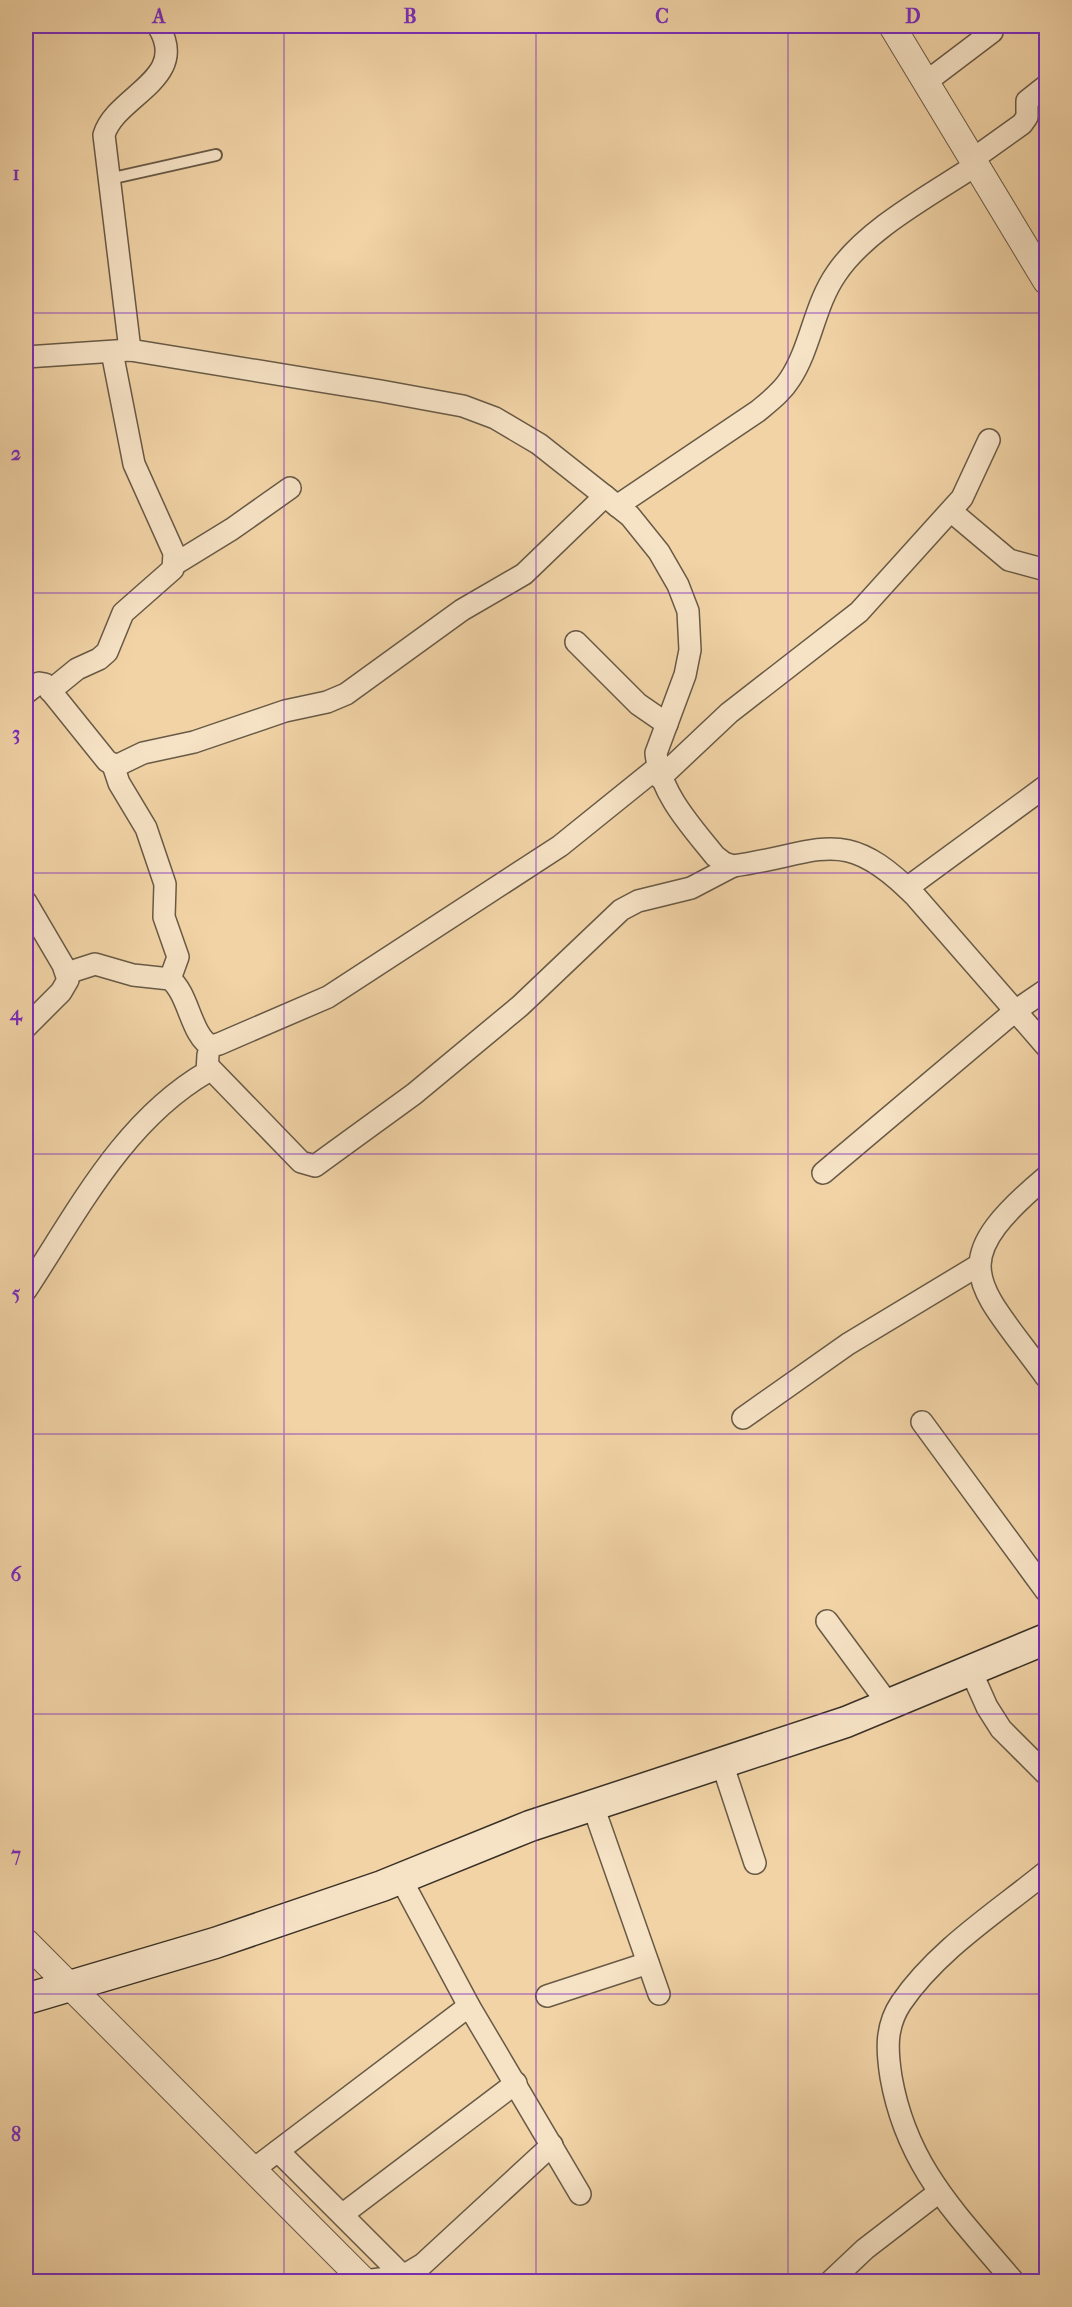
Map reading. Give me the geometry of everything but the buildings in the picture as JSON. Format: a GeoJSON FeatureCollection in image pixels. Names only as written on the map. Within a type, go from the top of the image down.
{"type":"FeatureCollection","features":[{"type":"Feature","properties":{"kind":"main road"},"geometry":{"type":"LineString","coordinates":[[26,1999],[215,1943],[401,1879],[530,1827],[846,1722],[1047,1640]]}},
{"type":"Feature","properties":{"kind":"street"},"geometry":{"type":"LineString","coordinates":[[158,26],[165,45],[164,66],[149,86],[111,119],[107,127],[104,146],[109,179],[121,351],[135,464],[174,552],[175,564]]}},
{"type":"Feature","properties":{"kind":"street"},"geometry":{"type":"LineString","coordinates":[[892,26],[1047,281]]}},
{"type":"Feature","properties":{"kind":"street"},"geometry":{"type":"LineString","coordinates":[[926,82],[992,32]]}},
{"type":"Feature","properties":{"kind":"street"},"geometry":{"type":"LineString","coordinates":[[113,765],[118,766],[143,753],[194,742],[285,711],[327,702],[346,694],[462,610],[524,574],[611,501],[758,411],[777,395],[800,361],[816,314],[836,274],[850,257],[880,231],[974,162],[1022,123],[1027,117],[1027,101],[1047,86]]}},
{"type":"Feature","properties":{"kind":"street"},"geometry":{"type":"LineString","coordinates":[[26,357],[121,351],[463,406],[495,418],[539,444],[630,516],[659,552],[678,585],[688,611],[690,650],[685,675],[656,753],[659,772],[715,856],[733,866]]}},
{"type":"Feature","properties":{"kind":"street"},"geometry":{"type":"LineString","coordinates":[[207,1044],[219,1044],[328,997],[560,846],[659,772],[729,712],[859,612],[952,512],[969,486],[989,440]]}},
{"type":"Feature","properties":{"kind":"street"},"geometry":{"type":"LineString","coordinates":[[50,691],[77,669],[103,656],[123,613],[168,574],[175,564],[232,529],[290,488]]}},
{"type":"Feature","properties":{"kind":"street"},"geometry":{"type":"LineString","coordinates":[[952,512],[1009,560],[1047,570]]}},
{"type":"Feature","properties":{"kind":"street"},"geometry":{"type":"LineString","coordinates":[[576,642],[638,704],[667,724]]}},
{"type":"Feature","properties":{"kind":"street"},"geometry":{"type":"LineString","coordinates":[[26,693],[39,683],[43,683],[113,765],[119,783],[144,821],[165,885],[164,917],[178,957],[170,979]]}},
{"type":"Feature","properties":{"kind":"street"},"geometry":{"type":"LineString","coordinates":[[907,888],[1047,786]]}},
{"type":"Feature","properties":{"kind":"street"},"geometry":{"type":"LineString","coordinates":[[209,1067],[301,1162],[315,1166],[414,1094],[511,1013],[621,910],[638,901],[691,888],[733,866],[814,849],[842,848],[872,859],[894,874],[1047,1046]]}},
{"type":"Feature","properties":{"kind":"street"},"geometry":{"type":"LineString","coordinates":[[26,902],[67,973],[66,986],[26,1027]]}},
{"type":"Feature","properties":{"kind":"street"},"geometry":{"type":"LineString","coordinates":[[26,1290],[126,1140],[168,1097],[207,1072],[209,1067],[207,1044],[179,989],[170,979],[134,975],[95,964],[67,973]]}},
{"type":"Feature","properties":{"kind":"street"},"geometry":{"type":"LineString","coordinates":[[823,1173],[1015,1011],[1047,990]]}},
{"type":"Feature","properties":{"kind":"street"},"geometry":{"type":"LineString","coordinates":[[1047,1177],[997,1223],[988,1236],[978,1265],[984,1289],[992,1303],[1047,1377]]}},
{"type":"Feature","properties":{"kind":"street"},"geometry":{"type":"LineString","coordinates":[[743,1418],[848,1344],[978,1265]]}},
{"type":"Feature","properties":{"kind":"street"},"geometry":{"type":"LineString","coordinates":[[922,1422],[1047,1592]]}},
{"type":"Feature","properties":{"kind":"street"},"geometry":{"type":"LineString","coordinates":[[827,1621],[889,1705]]}},
{"type":"Feature","properties":{"kind":"street"},"geometry":{"type":"LineString","coordinates":[[971,1671],[998,1724],[1047,1774]]}},
{"type":"Feature","properties":{"kind":"street"},"geometry":{"type":"LineString","coordinates":[[722,1763],[755,1863]]}},
{"type":"Feature","properties":{"kind":"street"},"geometry":{"type":"LineString","coordinates":[[593,1806],[659,1994]]}},
{"type":"Feature","properties":{"kind":"street"},"geometry":{"type":"LineString","coordinates":[[1014,2282],[939,2192],[916,2157],[896,2105],[887,2038],[892,2020],[901,2003],[947,1952],[1047,1872]]}},
{"type":"Feature","properties":{"kind":"street"},"geometry":{"type":"LineString","coordinates":[[401,1879],[469,2006],[580,2194]]}},
{"type":"Feature","properties":{"kind":"street"},"geometry":{"type":"LineString","coordinates":[[26,1942],[72,1985],[364,2281],[406,2279],[552,2145]]}},
{"type":"Feature","properties":{"kind":"street"},"geometry":{"type":"LineString","coordinates":[[547,1996],[648,1963]]}},
{"type":"Feature","properties":{"kind":"street"},"geometry":{"type":"LineString","coordinates":[[254,2169],[469,2006]]}},
{"type":"Feature","properties":{"kind":"street"},"geometry":{"type":"LineString","coordinates":[[343,2214],[516,2083]]}},
{"type":"Feature","properties":{"kind":"street"},"geometry":{"type":"LineString","coordinates":[[278,2151],[406,2279]]}},
{"type":"Feature","properties":{"kind":"street"},"geometry":{"type":"LineString","coordinates":[[830,2282],[880,2237],[939,2192]]}},
{"type":"Feature","properties":{"kind":"street"},"geometry":{"type":"LineString","coordinates":[[334,2251],[360,2232]]}},
{"type":"Feature","properties":{"kind":"lane"},"geometry":{"type":"LineString","coordinates":[[109,179],[216,155]]}}]}
